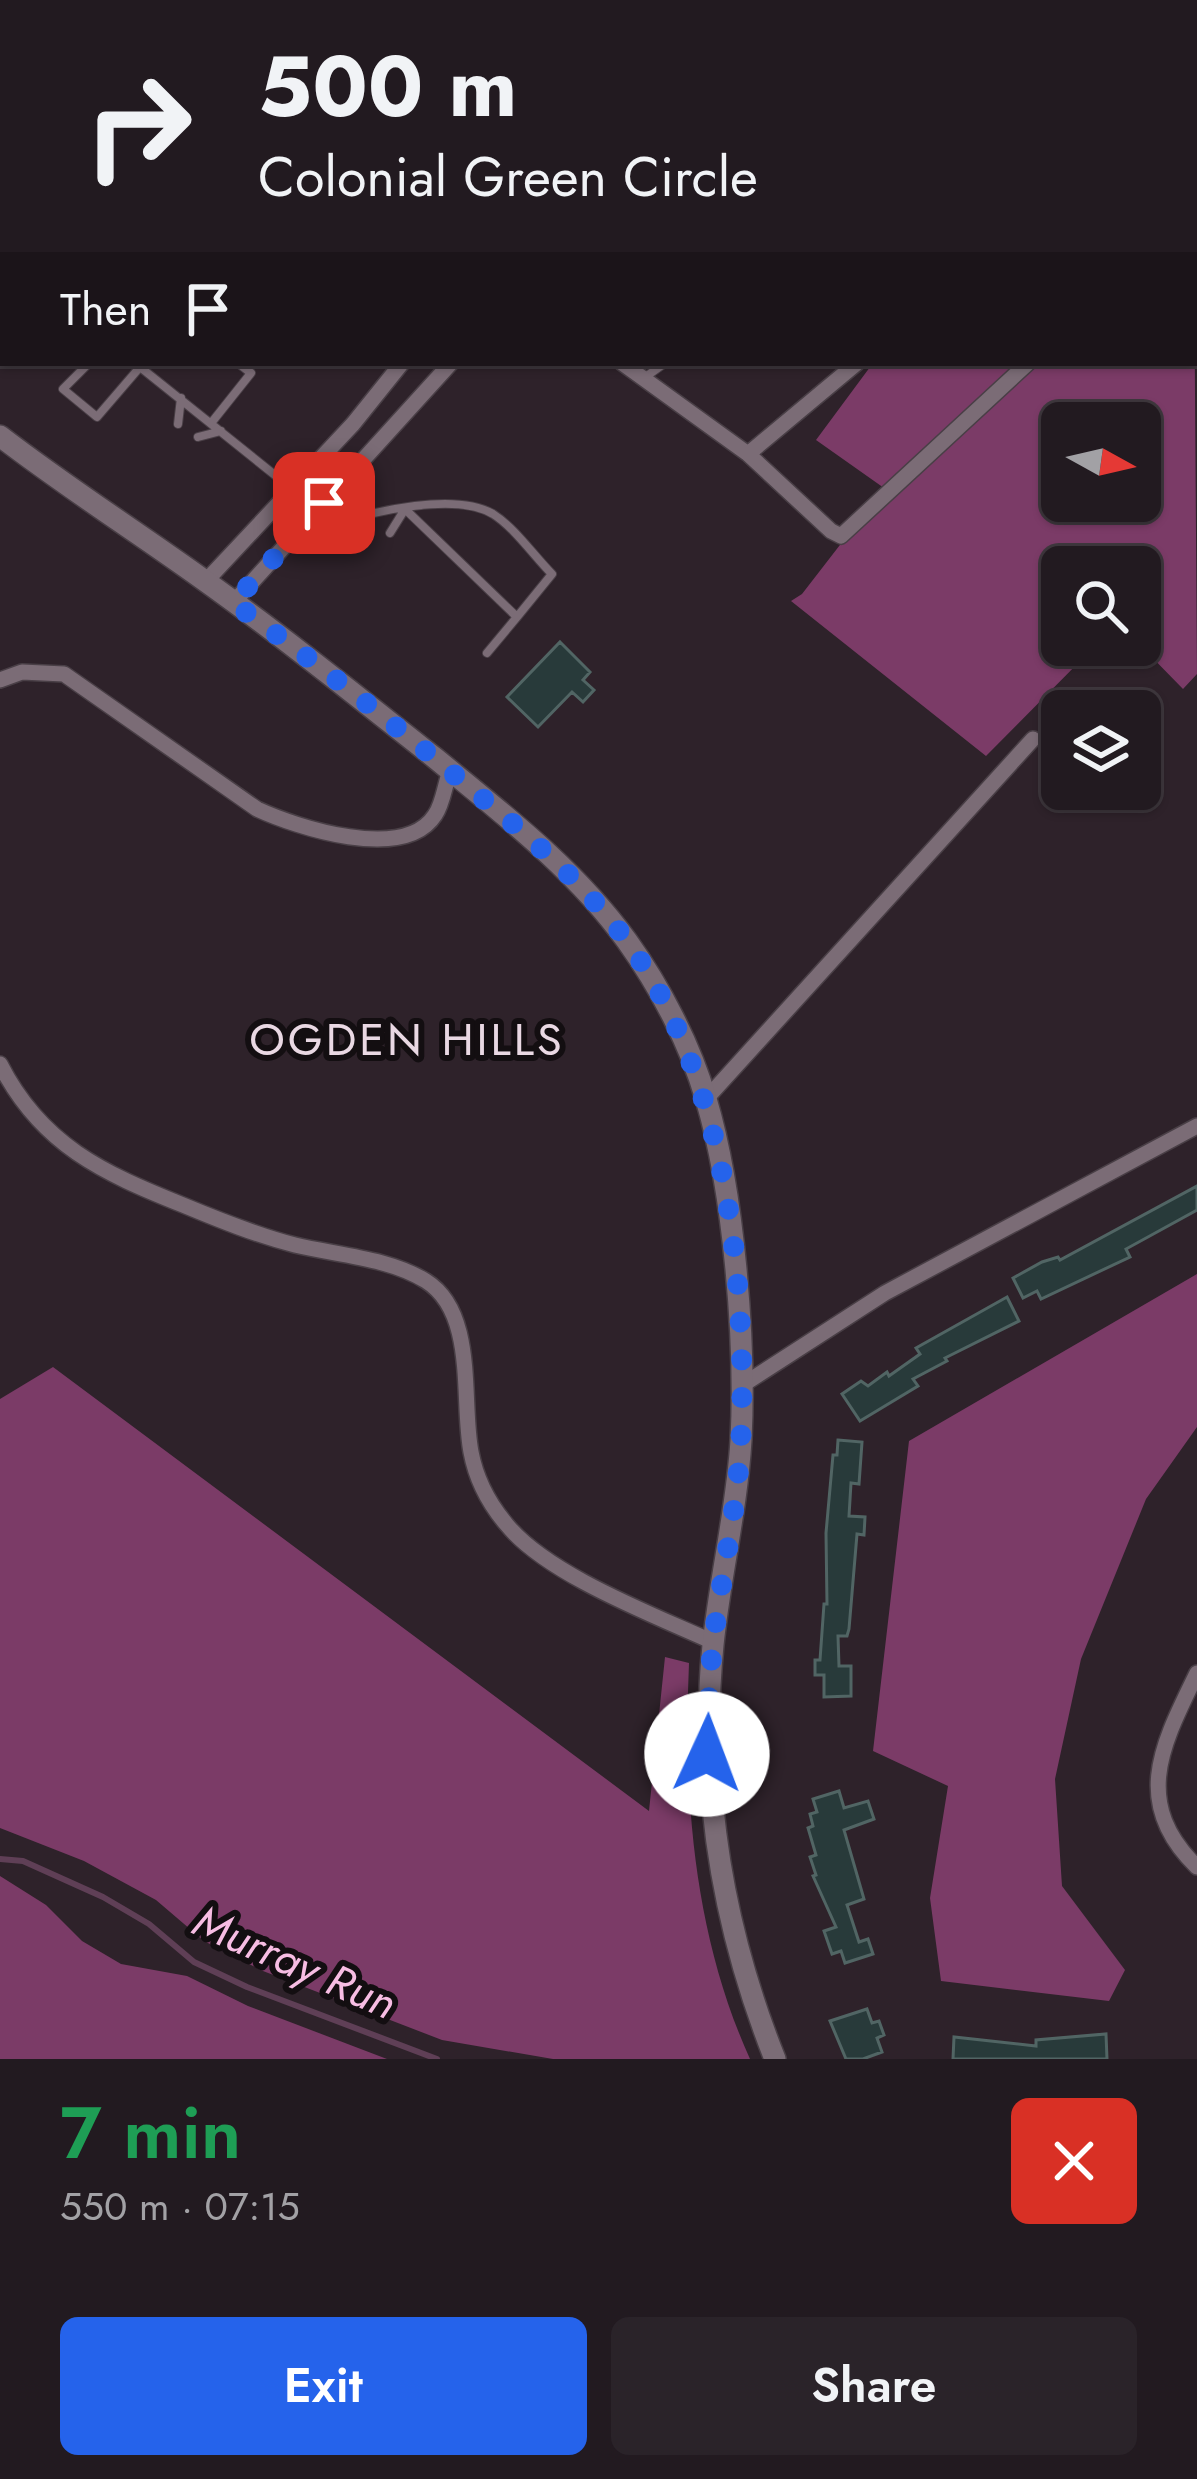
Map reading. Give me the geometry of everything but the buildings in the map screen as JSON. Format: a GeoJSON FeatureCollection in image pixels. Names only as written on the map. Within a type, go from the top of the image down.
{"type":"FeatureCollection","features":[{"type":"Feature","properties":{"kind":"main road"},"geometry":{"type":"LineString","coordinates":[[0,436],[307,656],[565,868],[627,940],[677,1030],[706,1099],[728,1222],[739,1322],[736,1490],[713,1642],[707,1754],[714,1834],[739,1957],[775,2059]]}},
{"type":"Feature","properties":{"kind":"street"},"geometry":{"type":"LineString","coordinates":[[206,581],[353,424],[400,366]]}},
{"type":"Feature","properties":{"kind":"street"},"geometry":{"type":"LineString","coordinates":[[233,603],[448,366]]}},
{"type":"Feature","properties":{"kind":"street"},"geometry":{"type":"LineString","coordinates":[[626,366],[748,454],[841,536],[1025,366]]}},
{"type":"Feature","properties":{"kind":"street"},"geometry":{"type":"LineString","coordinates":[[748,454],[852,366]]}},
{"type":"Feature","properties":{"kind":"street"},"geometry":{"type":"LineString","coordinates":[[0,680],[22,672],[64,674],[257,809],[325,832],[373,839],[414,830],[434,818],[450,771]]}},
{"type":"Feature","properties":{"kind":"street"},"geometry":{"type":"LineString","coordinates":[[706,1099],[1033,739]]}},
{"type":"Feature","properties":{"kind":"street"},"geometry":{"type":"LineString","coordinates":[[0,1064],[15,1094],[38,1120],[77,1156],[110,1176],[223,1222],[288,1243],[402,1269],[430,1283],[448,1302],[461,1343],[471,1454],[482,1487],[506,1524],[526,1545],[565,1570],[713,1642]]}},
{"type":"Feature","properties":{"kind":"street"},"geometry":{"type":"LineString","coordinates":[[741,1387],[885,1293],[1197,1126]]}},
{"type":"Feature","properties":{"kind":"street"},"geometry":{"type":"LineString","coordinates":[[1197,1672],[1163,1742],[1157,1789],[1167,1825],[1197,1867]]}},
{"type":"Feature","properties":{"kind":"lane"},"geometry":{"type":"LineString","coordinates":[[85,366],[63,389],[97,417],[136,366]]}},
{"type":"Feature","properties":{"kind":"lane"},"geometry":{"type":"LineString","coordinates":[[138,366],[293,487],[316,512],[344,532],[364,536]]}},
{"type":"Feature","properties":{"kind":"lane"},"geometry":{"type":"LineString","coordinates":[[212,422],[251,374],[242,366]]}},
{"type":"Feature","properties":{"kind":"lane"},"geometry":{"type":"LineString","coordinates":[[643,379],[661,366]]}},
{"type":"Feature","properties":{"kind":"lane"},"geometry":{"type":"LineString","coordinates":[[178,424],[181,398]]}},
{"type":"Feature","properties":{"kind":"lane"},"geometry":{"type":"LineString","coordinates":[[198,437],[223,430]]}},
{"type":"Feature","properties":{"kind":"lane"},"geometry":{"type":"LineString","coordinates":[[336,524],[366,514],[453,505],[495,515],[552,574],[487,653]]}},
{"type":"Feature","properties":{"kind":"lane"},"geometry":{"type":"LineString","coordinates":[[390,532],[405,509]]}},
{"type":"Feature","properties":{"kind":"lane"},"geometry":{"type":"LineString","coordinates":[[405,509],[517,617]]}},
{"type":"Feature","properties":{"kind":"shaded area"},"geometry":{"type":"Polygon","coordinates":[[[871,366],[1195,366],[1197,674],[1183,689],[1161,666],[1161,546],[1041,546],[1041,666],[1075,666],[1051,690],[1041,690],[1041,700],[986,756],[791,601],[802,594],[884,488],[816,440],[871,366]]]}},
{"type":"Feature","properties":{"kind":"shaded area"},"geometry":{"type":"Polygon","coordinates":[[[1197,1274],[1197,1427],[1146,1499],[1081,1659],[1055,1779],[1062,1886],[1125,1970],[1109,2001],[941,1981],[930,1898],[948,1786],[873,1751],[909,1441],[1197,1274]]]}},
{"type":"Feature","properties":{"kind":"shaded area"},"geometry":{"type":"Polygon","coordinates":[[[53,1367],[649,1811],[665,1657],[689,1663],[688,1764],[696,1865],[716,1964],[750,2059],[553,2059],[442,2040],[263,1971],[204,1941],[156,1900],[84,1861],[0,1828],[0,1399],[53,1367]]]}},
{"type":"Feature","properties":{"kind":"shaded area"},"geometry":{"type":"Polygon","coordinates":[[[0,1876],[46,1905],[82,1941],[121,1964],[187,1976],[248,2006],[387,2059],[0,2059],[0,1876]]]}},
{"type":"Feature","properties":{"kind":"waterway","name":"Murray Run"},"geometry":{"type":"LineString","coordinates":[[0,1859],[23,1861],[103,1897],[149,1924],[194,1962],[247,1987],[437,2059]]}},
{"type":"Feature","properties":{"kind":"district","name":"OGDEN HILLS"},"geometry":{"type":"Point","coordinates":[407,1039]}},
{"type":"Feature","properties":{"kind":"route"},"geometry":{"type":"LineString","coordinates":[[324,503],[233,603],[307,656],[565,868],[627,940],[688,1052],[706,1099],[728,1222],[741,1387],[741,1440],[713,1642],[707,1754]]}}]}
